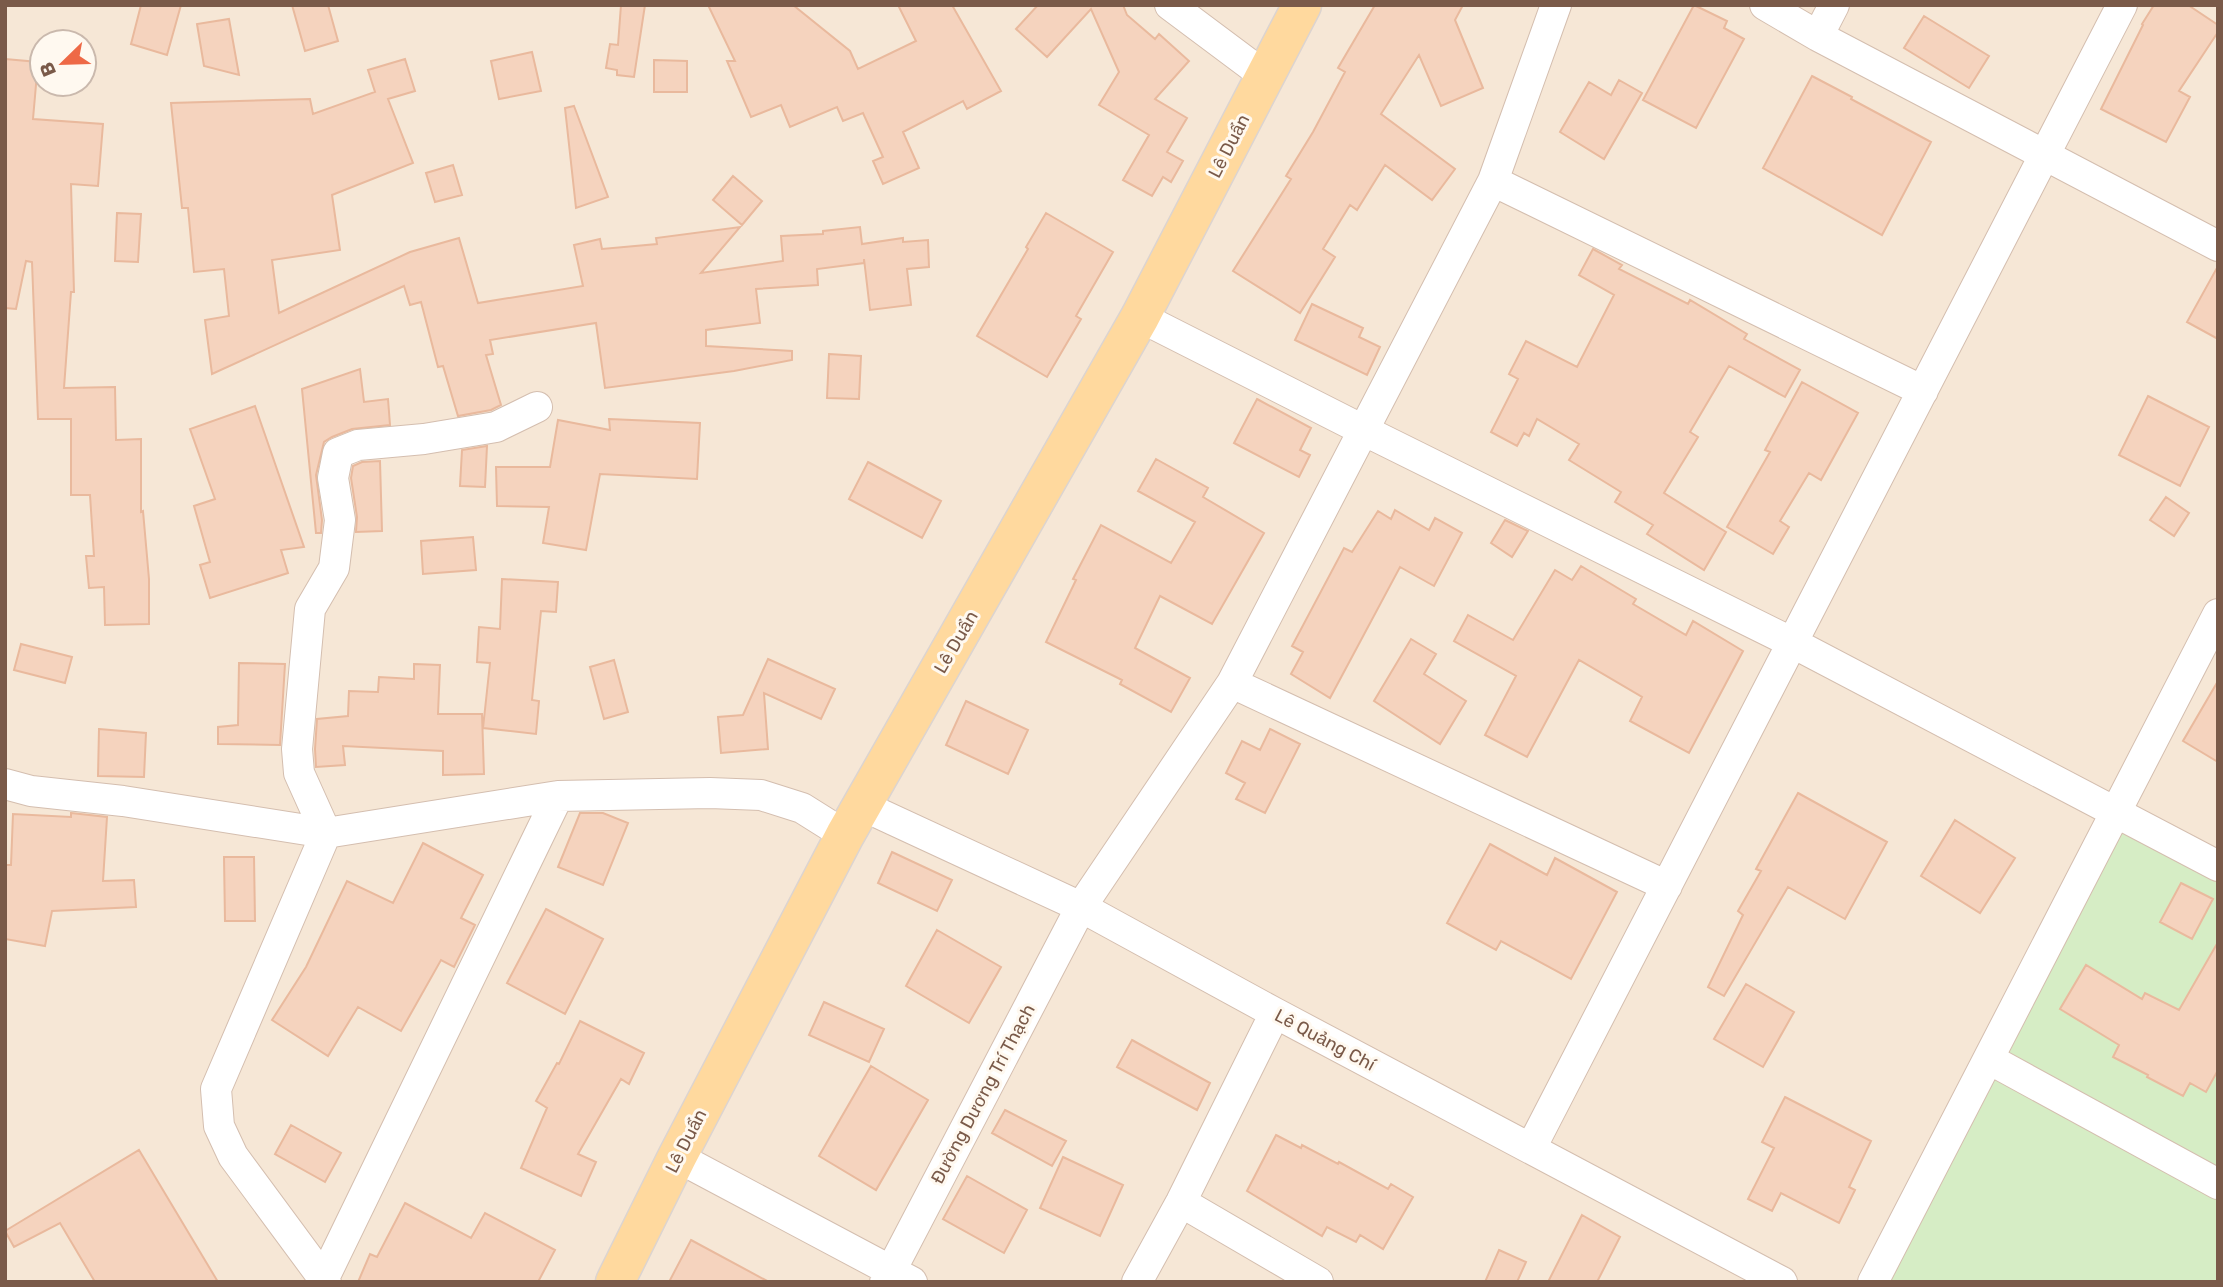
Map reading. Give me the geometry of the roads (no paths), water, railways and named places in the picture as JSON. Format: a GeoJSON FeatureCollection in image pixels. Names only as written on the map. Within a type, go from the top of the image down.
{"type":"FeatureCollection","features":[{"type":"Feature","properties":{"kind":"main road","name":"Lê Duẩn"},"geometry":{"type":"LineString","coordinates":[[615,1282],[677,1157],[854,820],[1140,317],[1302,5]]}},
{"type":"Feature","properties":{"kind":"street"},"geometry":{"type":"LineString","coordinates":[[1170,5],[1265,76]]}},
{"type":"Feature","properties":{"kind":"street","name":"Đường Dương Trí Thạch"},"geometry":{"type":"LineString","coordinates":[[896,1278],[1081,907],[1232,683],[1493,181],[1556,5]]}},
{"type":"Feature","properties":{"kind":"street"},"geometry":{"type":"LineString","coordinates":[[1765,5],[1818,36],[2218,246]]}},
{"type":"Feature","properties":{"kind":"street"},"geometry":{"type":"LineString","coordinates":[[1818,36],[1834,5]]}},
{"type":"Feature","properties":{"kind":"street"},"geometry":{"type":"LineString","coordinates":[[1531,1148],[2122,5]]}},
{"type":"Feature","properties":{"kind":"street"},"geometry":{"type":"LineString","coordinates":[[1493,181],[1923,391]]}},
{"type":"Feature","properties":{"kind":"street"},"geometry":{"type":"LineString","coordinates":[[1140,317],[1793,643],[2218,866]]}},
{"type":"Feature","properties":{"kind":"street"},"geometry":{"type":"LineString","coordinates":[[537,407],[496,427],[424,439],[358,445],[338,453],[333,478],[340,520],[334,568],[310,609],[297,749],[299,773],[326,833],[216,1089],[219,1126],[233,1156],[325,1280],[558,796]]}},
{"type":"Feature","properties":{"kind":"street"},"geometry":{"type":"LineString","coordinates":[[1873,1282],[2218,614]]}},
{"type":"Feature","properties":{"kind":"street"},"geometry":{"type":"LineString","coordinates":[[1232,683],[1667,886]]}},
{"type":"Feature","properties":{"kind":"street","name":"Lê Quảng Chí"},"geometry":{"type":"LineString","coordinates":[[5,784],[32,791],[134,803],[326,833],[558,796],[710,793],[761,795],[854,820],[1081,907],[1782,1282]]}},
{"type":"Feature","properties":{"kind":"street"},"geometry":{"type":"LineString","coordinates":[[1137,1282],[1181,1202],[1275,1013]]}},
{"type":"Feature","properties":{"kind":"street"},"geometry":{"type":"LineString","coordinates":[[1989,1059],[2218,1184]]}},
{"type":"Feature","properties":{"kind":"street"},"geometry":{"type":"LineString","coordinates":[[677,1157],[896,1278]]}},
{"type":"Feature","properties":{"kind":"street"},"geometry":{"type":"LineString","coordinates":[[1181,1202],[1318,1282]]}}]}
